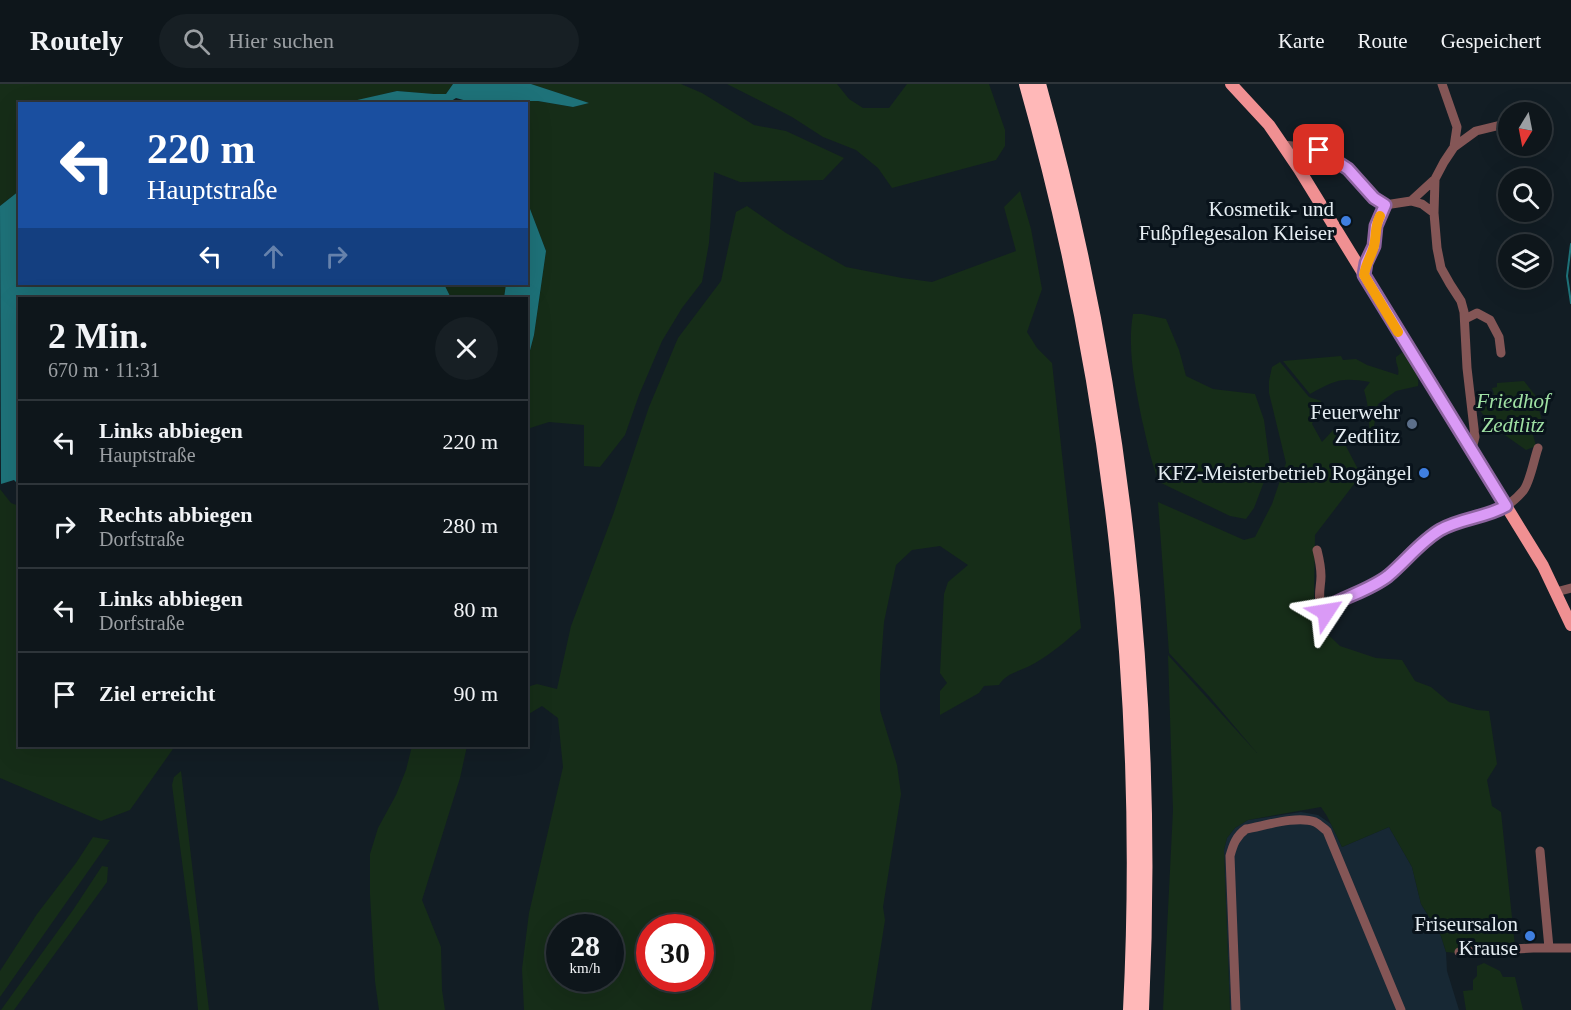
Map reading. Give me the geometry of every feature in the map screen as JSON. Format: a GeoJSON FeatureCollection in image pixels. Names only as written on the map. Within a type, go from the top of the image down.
{"type":"FeatureCollection","features":[{"type":"Feature","properties":{"kind":"highway"},"geometry":{"type":"LineString","coordinates":[[1026,84],[1057,204],[1092,370],[1116,548],[1130,713],[1134,836],[1130,1010]]}},
{"type":"Feature","properties":{"kind":"highway"},"geometry":{"type":"LineString","coordinates":[[1039,84],[1085,273],[1103,367],[1129,546],[1142,713],[1145,814],[1145,953],[1142,1010]]}},
{"type":"Feature","properties":{"kind":"main road"},"geometry":{"type":"LineString","coordinates":[[1231,84],[1269,125],[1283,145],[1543,567],[1571,625]]}},
{"type":"Feature","properties":{"kind":"street"},"geometry":{"type":"LineString","coordinates":[[1442,84],[1457,127],[1454,147]]}},
{"type":"Feature","properties":{"kind":"street"},"geometry":{"type":"LineString","coordinates":[[1411,201],[1435,179],[1454,147],[1476,131],[1498,126]]}},
{"type":"Feature","properties":{"kind":"street"},"geometry":{"type":"LineString","coordinates":[[1283,145],[1311,148],[1325,154],[1348,169],[1374,198],[1385,205],[1411,201],[1422,204],[1434,213]]}},
{"type":"Feature","properties":{"kind":"street"},"geometry":{"type":"LineString","coordinates":[[1435,179],[1434,213],[1441,268],[1461,300],[1465,319],[1467,368],[1475,437],[1473,445],[1469,447]]}},
{"type":"Feature","properties":{"kind":"street"},"geometry":{"type":"LineString","coordinates":[[1364,275],[1366,263],[1374,246],[1376,226],[1385,205]]}},
{"type":"Feature","properties":{"kind":"street"},"geometry":{"type":"LineString","coordinates":[[1462,306],[1491,320],[1499,338],[1501,353]]}},
{"type":"Feature","properties":{"kind":"street"},"geometry":{"type":"LineString","coordinates":[[1465,319],[1477,313]]}},
{"type":"Feature","properties":{"kind":"street"},"geometry":{"type":"LineString","coordinates":[[1317,550],[1321,574],[1320,604],[1326,610],[1387,576],[1440,530],[1506,506],[1525,490],[1538,448]]}},
{"type":"Feature","properties":{"kind":"street"},"geometry":{"type":"LineString","coordinates":[[1556,592],[1571,588]]}},
{"type":"Feature","properties":{"kind":"street"},"geometry":{"type":"LineString","coordinates":[[1236,1010],[1230,856],[1232,848],[1239,834],[1246,829],[1296,820],[1317,823],[1327,831],[1401,1010]]}},
{"type":"Feature","properties":{"kind":"street"},"geometry":{"type":"LineString","coordinates":[[1540,851],[1549,948]]}},
{"type":"Feature","properties":{"kind":"street"},"geometry":{"type":"LineString","coordinates":[[1459,952],[1571,948]]}},
{"type":"Feature","properties":{"kind":"shaded area"},"geometry":{"type":"Polygon","coordinates":[[[1301,812],[1318,815],[1331,824],[1342,847],[1389,827],[1412,867],[1421,904],[1441,936],[1446,952],[1447,971],[1459,1010],[1230,1010],[1224,850],[1227,838],[1235,828],[1248,820],[1301,812]]]}},
{"type":"Feature","properties":{"kind":"green space"},"geometry":{"type":"Polygon","coordinates":[[[0,84],[453,84],[446,94],[396,91],[352,102],[18,102],[18,192],[0,206],[0,84]]]}},
{"type":"Feature","properties":{"kind":"green space"},"geometry":{"type":"Polygon","coordinates":[[[531,84],[681,84],[702,93],[754,125],[786,131],[844,158],[823,180],[740,182],[714,172],[709,243],[702,282],[682,308],[662,341],[625,435],[600,467],[584,466],[584,425],[549,422],[528,429],[528,358],[534,335],[546,251],[528,204],[528,102],[508,102],[538,101],[573,107],[588,103],[531,84]]]}},
{"type":"Feature","properties":{"kind":"green space"},"geometry":{"type":"Polygon","coordinates":[[[727,84],[837,84],[849,99],[863,108],[889,108],[907,84],[989,84],[1005,130],[1005,146],[996,160],[892,188],[878,168],[856,150],[823,137],[792,117],[727,84]]]}},
{"type":"Feature","properties":{"kind":"green space"},"geometry":{"type":"Polygon","coordinates":[[[1020,191],[1031,229],[1042,289],[1027,332],[1037,348],[1052,363],[1081,628],[1059,647],[1030,666],[1010,674],[999,685],[984,686],[979,693],[940,715],[940,691],[947,683],[940,673],[944,594],[948,582],[968,565],[940,546],[912,550],[896,565],[884,622],[880,710],[897,765],[901,794],[883,907],[885,920],[871,1010],[524,1010],[522,969],[529,913],[563,767],[558,718],[542,706],[528,714],[528,687],[537,684],[557,689],[571,626],[614,512],[649,407],[678,338],[721,281],[736,212],[747,206],[786,233],[846,267],[932,282],[1016,251],[1004,207],[1020,191]]]}},
{"type":"Feature","properties":{"kind":"green space"},"geometry":{"type":"Polygon","coordinates":[[[444,285],[506,285],[504,297],[450,297],[444,285]]]}},
{"type":"Feature","properties":{"kind":"green space"},"geometry":{"type":"Polygon","coordinates":[[[1133,314],[1166,319],[1179,350],[1186,376],[1213,389],[1255,394],[1264,420],[1270,466],[1254,508],[1246,519],[1230,516],[1159,482],[1147,444],[1134,380],[1131,354],[1133,314]]]}},
{"type":"Feature","properties":{"kind":"green space"},"geometry":{"type":"Polygon","coordinates":[[[1404,351],[1416,372],[1418,386],[1396,391],[1378,404],[1371,442],[1364,390],[1370,382],[1338,381],[1310,394],[1283,361],[1341,356],[1343,360],[1356,359],[1398,375],[1396,357],[1404,351]]]}},
{"type":"Feature","properties":{"kind":"green space"},"geometry":{"type":"Polygon","coordinates":[[[1280,362],[1309,397],[1321,401],[1312,424],[1322,442],[1336,427],[1361,475],[1315,535],[1314,598],[1317,624],[1340,646],[1376,658],[1402,660],[1415,681],[1431,687],[1449,702],[1489,711],[1497,764],[1487,780],[1492,806],[1501,812],[1515,946],[1466,954],[1446,952],[1441,936],[1421,904],[1412,867],[1389,827],[1342,847],[1321,807],[1248,820],[1235,828],[1227,838],[1224,850],[1230,1010],[1163,1010],[1173,810],[1168,655],[1257,753],[1169,653],[1158,502],[1244,540],[1255,537],[1272,504],[1286,463],[1269,393],[1272,367],[1280,362]]]}},
{"type":"Feature","properties":{"kind":"green space","name":"Friedhof Zedtlitz"},"geometry":{"type":"Polygon","coordinates":[[[1524,381],[1535,395],[1543,424],[1531,427],[1536,446],[1526,450],[1492,426],[1478,408],[1493,403],[1492,388],[1497,387],[1497,383],[1524,381]]]}},
{"type":"Feature","properties":{"kind":"green space"},"geometry":{"type":"Polygon","coordinates":[[[0,489],[11,503],[18,506],[18,747],[174,747],[130,810],[101,821],[0,778],[0,489]]]}},
{"type":"Feature","properties":{"kind":"green space"},"geometry":{"type":"Polygon","coordinates":[[[412,747],[467,747],[460,778],[422,900],[441,947],[445,1010],[379,1010],[370,895],[370,854],[378,828],[396,795],[412,747]]]}},
{"type":"Feature","properties":{"kind":"green space"},"geometry":{"type":"Polygon","coordinates":[[[181,771],[209,1010],[198,1010],[192,938],[172,785],[174,777],[181,771]]]}},
{"type":"Feature","properties":{"kind":"green space"},"geometry":{"type":"Polygon","coordinates":[[[93,837],[110,840],[0,997],[0,971],[37,914],[93,837]]]}},
{"type":"Feature","properties":{"kind":"green space"},"geometry":{"type":"Polygon","coordinates":[[[102,866],[108,867],[107,882],[14,1010],[1,1010],[73,910],[102,866]]]}},
{"type":"Feature","properties":{"kind":"green space"},"geometry":{"type":"Polygon","coordinates":[[[1484,963],[1500,971],[1503,977],[1515,977],[1523,1010],[1466,1010],[1463,991],[1473,990],[1477,966],[1484,963]]]}},
{"type":"Feature","properties":{"kind":"water"},"geometry":{"type":"Polygon","coordinates":[[[453,84],[531,84],[589,103],[573,107],[538,101],[471,102],[456,98],[450,102],[348,102],[397,91],[446,94],[453,84]]]}},
{"type":"Feature","properties":{"kind":"water"},"geometry":{"type":"Polygon","coordinates":[[[18,192],[18,285],[444,285],[450,297],[18,297],[18,484],[14,480],[1,484],[0,206],[18,192]]]}},
{"type":"Feature","properties":{"kind":"water"},"geometry":{"type":"Polygon","coordinates":[[[528,204],[546,251],[534,335],[528,358],[528,297],[504,297],[506,285],[528,285],[528,204]]]}},
{"type":"Feature","properties":{"kind":"waterway"},"geometry":{"type":"LineString","coordinates":[[1571,244],[1567,276],[1571,303]]}},
{"type":"Feature","properties":{"kind":"slow traffic"},"geometry":{"type":"LineString","coordinates":[[1380,216],[1376,226],[1374,246],[1366,263],[1364,275],[1398,332]]}},
{"type":"Feature","properties":{"kind":"place","name":"Kosmetik- und Fußpflegesalon Kleiser"},"geometry":{"type":"Point","coordinates":[1346,221]}},
{"type":"Feature","properties":{"kind":"place","name":"Feuerwehr Zedtlitz"},"geometry":{"type":"Point","coordinates":[1412,424]}},
{"type":"Feature","properties":{"kind":"place","name":"KFZ-Meisterbetrieb Rogängel"},"geometry":{"type":"Point","coordinates":[1424,473]}},
{"type":"Feature","properties":{"kind":"place","name":"Friseursalon Krause"},"geometry":{"type":"Point","coordinates":[1530,936]}},
{"type":"Feature","properties":{"kind":"route"},"geometry":{"type":"LineString","coordinates":[[1319,150],[1348,169],[1374,198],[1385,205],[1376,226],[1374,246],[1366,263],[1364,275],[1506,506],[1498,511],[1461,521],[1440,530],[1387,576],[1337,601],[1326,608],[1326,612]]}}]}
